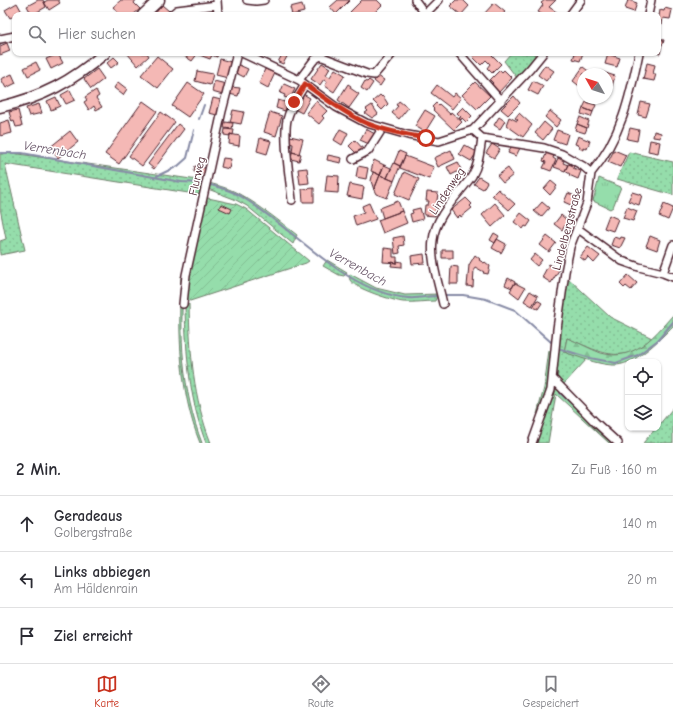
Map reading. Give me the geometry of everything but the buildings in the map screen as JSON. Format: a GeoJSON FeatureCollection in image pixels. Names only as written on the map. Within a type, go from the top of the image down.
{"type":"FeatureCollection","features":[{"type":"Feature","properties":{"kind":"street"},"geometry":{"type":"LineString","coordinates":[[147,12],[159,0]]}},
{"type":"Feature","properties":{"kind":"street"},"geometry":{"type":"LineString","coordinates":[[247,0],[264,0]]}},
{"type":"Feature","properties":{"kind":"street"},"geometry":{"type":"LineString","coordinates":[[416,0],[424,12]]}},
{"type":"Feature","properties":{"kind":"street"},"geometry":{"type":"LineString","coordinates":[[427,12],[439,0]]}},
{"type":"Feature","properties":{"kind":"street"},"geometry":{"type":"LineString","coordinates":[[572,12],[581,0]]}},
{"type":"Feature","properties":{"kind":"street"},"geometry":{"type":"LineString","coordinates":[[649,12],[651,0]]}},
{"type":"Feature","properties":{"kind":"street"},"geometry":{"type":"LineString","coordinates":[[175,12],[177,10],[217,3]]}},
{"type":"Feature","properties":{"kind":"street"},"geometry":{"type":"LineString","coordinates":[[0,39],[12,37]]}},
{"type":"Feature","properties":{"kind":"street"},"geometry":{"type":"LineString","coordinates":[[0,108],[48,92],[85,70],[101,56]]}},
{"type":"Feature","properties":{"kind":"street","name":"Flurweg"},"geometry":{"type":"LineString","coordinates":[[183,304],[186,275],[222,111],[236,56]]}},
{"type":"Feature","properties":{"kind":"street"},"geometry":{"type":"LineString","coordinates":[[248,56],[299,80],[336,107],[366,123],[382,129],[439,141],[474,130],[541,56]]}},
{"type":"Feature","properties":{"kind":"street"},"geometry":{"type":"LineString","coordinates":[[299,80],[314,60],[320,56],[367,74],[374,75],[390,56]]}},
{"type":"Feature","properties":{"kind":"street"},"geometry":{"type":"LineString","coordinates":[[462,56],[501,101]]}},
{"type":"Feature","properties":{"kind":"street"},"geometry":{"type":"LineString","coordinates":[[591,173],[600,163],[610,146],[620,123],[628,101],[638,56]]}},
{"type":"Feature","properties":{"kind":"street"},"geometry":{"type":"LineString","coordinates":[[292,200],[286,139],[287,121],[294,102],[305,84]]}},
{"type":"Feature","properties":{"kind":"street"},"geometry":{"type":"LineString","coordinates":[[353,159],[368,151],[382,129]]}},
{"type":"Feature","properties":{"kind":"street"},"geometry":{"type":"LineString","coordinates":[[474,130],[482,138]]}},
{"type":"Feature","properties":{"kind":"street","name":"Lindelbergstraße"},"geometry":{"type":"LineString","coordinates":[[482,138],[544,148],[572,159],[591,173],[587,203],[570,247],[560,303],[551,390],[532,443]]}},
{"type":"Feature","properties":{"kind":"street","name":"Lindenweg"},"geometry":{"type":"LineString","coordinates":[[443,304],[432,254],[436,227],[445,210],[472,175],[479,161],[482,138]]}},
{"type":"Feature","properties":{"kind":"street"},"geometry":{"type":"LineString","coordinates":[[578,228],[622,261],[663,273],[673,278]]}},
{"type":"Feature","properties":{"kind":"street"},"geometry":{"type":"LineString","coordinates":[[663,273],[673,245]]}},
{"type":"Feature","properties":{"kind":"street"},"geometry":{"type":"LineString","coordinates":[[553,379],[618,443]]}},
{"type":"Feature","properties":{"kind":"green space"},"geometry":{"type":"Polygon","coordinates":[[[508,56],[536,56],[517,78],[504,61],[508,56]]]}},
{"type":"Feature","properties":{"kind":"green space"},"geometry":{"type":"Polygon","coordinates":[[[629,152],[673,162],[673,195],[617,179],[629,152]]]}},
{"type":"Feature","properties":{"kind":"green space"},"geometry":{"type":"Polygon","coordinates":[[[12,153],[205,181],[201,195],[5,164],[25,250],[0,255],[0,241],[6,239],[0,208],[0,154],[12,153]]]}},
{"type":"Feature","properties":{"kind":"green space"},"geometry":{"type":"Polygon","coordinates":[[[599,178],[621,187],[613,207],[610,209],[593,201],[599,178]]]}},
{"type":"Feature","properties":{"kind":"green space"},"geometry":{"type":"Polygon","coordinates":[[[209,183],[233,191],[263,209],[297,235],[293,244],[247,206],[234,199],[208,189],[209,183]]]}},
{"type":"Feature","properties":{"kind":"green space"},"geometry":{"type":"Polygon","coordinates":[[[208,198],[236,204],[246,209],[309,261],[190,301],[186,299],[187,277],[204,201],[208,198]]]}},
{"type":"Feature","properties":{"kind":"green space"},"geometry":{"type":"Polygon","coordinates":[[[327,260],[347,272],[344,276],[339,275],[323,266],[327,260]]]}},
{"type":"Feature","properties":{"kind":"green space"},"geometry":{"type":"Polygon","coordinates":[[[350,274],[376,288],[405,295],[438,294],[435,301],[398,301],[374,294],[358,287],[350,280],[350,274]]]}},
{"type":"Feature","properties":{"kind":"green space"},"geometry":{"type":"Polygon","coordinates":[[[181,276],[184,279],[182,341],[186,383],[195,423],[202,443],[200,443],[193,423],[184,382],[180,340],[181,276]]]}},
{"type":"Feature","properties":{"kind":"green space"},"geometry":{"type":"Polygon","coordinates":[[[568,278],[610,317],[652,338],[636,350],[627,353],[610,354],[592,349],[567,338],[564,352],[587,359],[563,385],[556,374],[559,332],[568,278]]]}},
{"type":"Feature","properties":{"kind":"green space"},"geometry":{"type":"Polygon","coordinates":[[[189,304],[190,340],[196,392],[211,443],[206,443],[192,393],[185,325],[185,307],[189,304]]]}},
{"type":"Feature","properties":{"kind":"green space"},"geometry":{"type":"Polygon","coordinates":[[[673,315],[673,326],[661,338],[646,352],[634,359],[625,359],[625,363],[612,365],[600,363],[564,352],[567,338],[601,353],[613,355],[623,354],[642,346],[673,315]]]}},
{"type":"Feature","properties":{"kind":"green space"},"geometry":{"type":"Polygon","coordinates":[[[549,350],[553,354],[548,389],[540,412],[537,414],[544,388],[549,350]]]}},
{"type":"Feature","properties":{"kind":"green space"},"geometry":{"type":"Polygon","coordinates":[[[557,389],[562,391],[616,443],[609,443],[556,394],[548,443],[534,443],[552,392],[557,389]]]}},
{"type":"Feature","properties":{"kind":"green space"},"geometry":{"type":"Polygon","coordinates":[[[673,408],[673,443],[643,443],[653,431],[661,431],[661,422],[673,408]]]}},
{"type":"Feature","properties":{"kind":"waterway"},"geometry":{"type":"LineString","coordinates":[[199,119],[204,105]]}},
{"type":"Feature","properties":{"kind":"waterway"},"geometry":{"type":"LineString","coordinates":[[157,176],[178,166],[187,158],[194,130]]}},
{"type":"Feature","properties":{"kind":"waterway","name":"Verrenbach"},"geometry":{"type":"LineString","coordinates":[[0,153],[22,153],[181,182],[201,183]]}},
{"type":"Feature","properties":{"kind":"waterway","name":"Verrenbach"},"geometry":{"type":"LineString","coordinates":[[211,185],[231,191],[242,197],[281,225],[320,257],[341,272],[362,284],[385,293],[408,298],[438,296]]}},
{"type":"Feature","properties":{"kind":"waterway","name":"Verrenbach"},"geometry":{"type":"LineString","coordinates":[[443,295],[463,295],[486,299],[515,310],[551,342]]}},
{"type":"Feature","properties":{"kind":"waterway"},"geometry":{"type":"LineString","coordinates":[[561,349],[590,358],[616,363],[638,355],[658,340],[673,322]]}},
{"type":"Feature","properties":{"kind":"waterway","name":"Verrenbach"},"geometry":{"type":"LineString","coordinates":[[560,393],[585,416]]}},
{"type":"Feature","properties":{"kind":"route"},"geometry":{"type":"LineString","coordinates":[[294,102],[305,84],[336,107],[366,123],[382,129],[426,138]]}}]}
